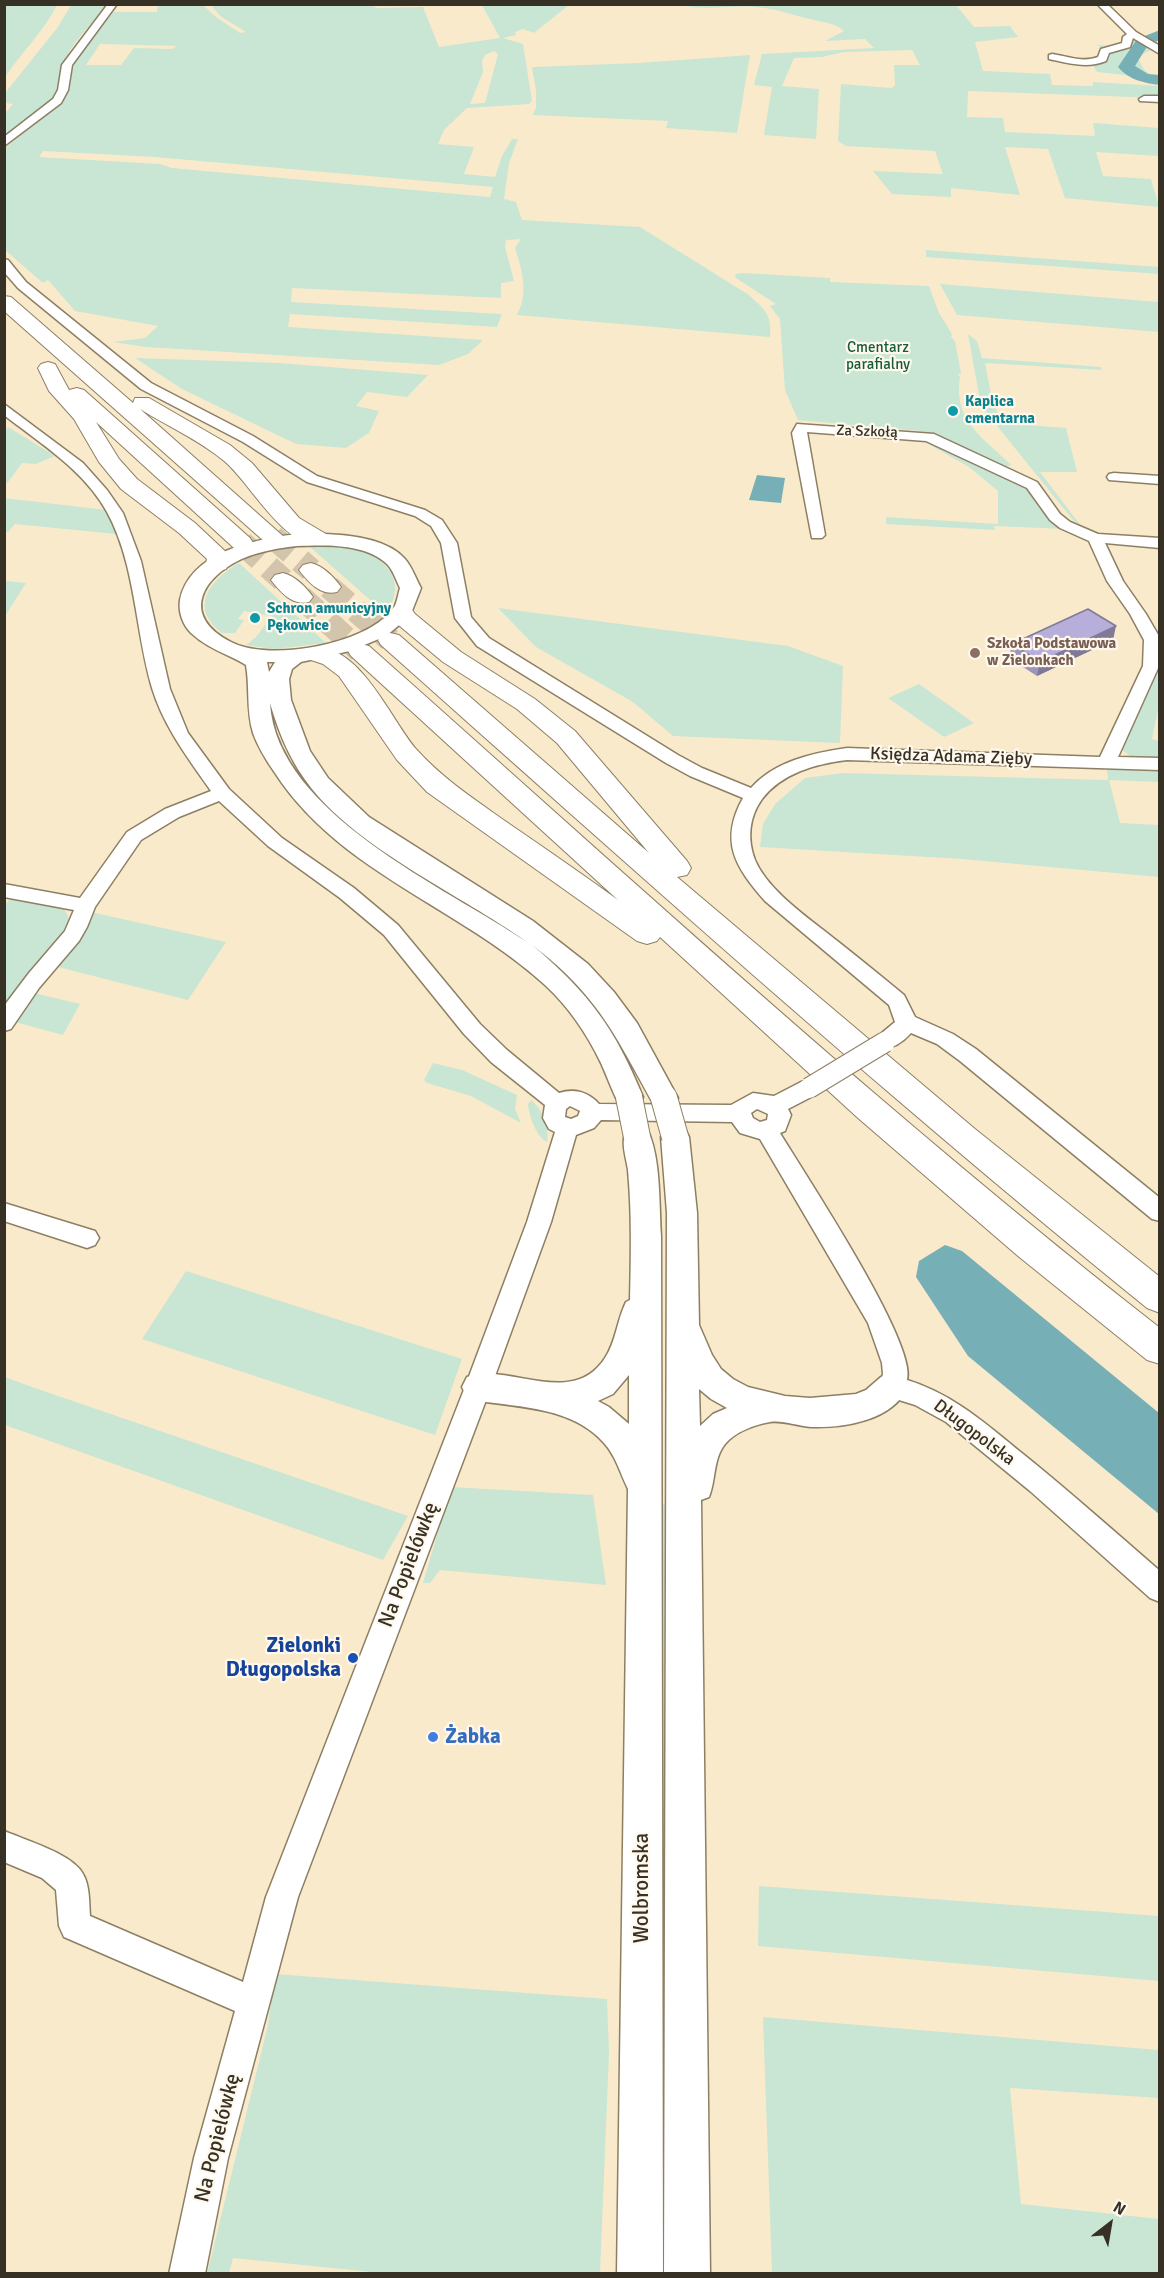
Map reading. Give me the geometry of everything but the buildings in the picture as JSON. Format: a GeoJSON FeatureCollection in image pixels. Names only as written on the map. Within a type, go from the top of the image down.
{"type":"FeatureCollection","features":[{"type":"Feature","properties":{"kind":"highway"},"geometry":{"type":"LineString","coordinates":[[4,301],[273,537]]}},
{"type":"Feature","properties":{"kind":"highway"},"geometry":{"type":"LineString","coordinates":[[60,349],[226,452],[242,466],[269,497],[279,514],[302,533],[318,539]]}},
{"type":"Feature","properties":{"kind":"highway"},"geometry":{"type":"LineString","coordinates":[[31,352],[242,543]]}},
{"type":"Feature","properties":{"kind":"highway"},"geometry":{"type":"LineString","coordinates":[[48,368],[59,391],[82,416],[129,484],[206,544],[219,558],[218,564]]}},
{"type":"Feature","properties":{"kind":"highway"},"geometry":{"type":"LineString","coordinates":[[311,570],[329,587]]}},
{"type":"Feature","properties":{"kind":"highway"},"geometry":{"type":"LineString","coordinates":[[283,580],[301,597]]}},
{"type":"Feature","properties":{"kind":"highway"},"geometry":{"type":"LineString","coordinates":[[402,612],[410,622],[446,652],[526,704],[566,736],[650,839],[720,915],[761,966]]}},
{"type":"Feature","properties":{"kind":"highway"},"geometry":{"type":"LineString","coordinates":[[390,640],[902,1088],[1061,1220],[1160,1298]]}},
{"type":"Feature","properties":{"kind":"highway"},"geometry":{"type":"LineString","coordinates":[[360,651],[869,1109],[1030,1246],[1160,1349]]}},
{"type":"Feature","properties":{"kind":"highway"},"geometry":{"type":"LineString","coordinates":[[307,655],[332,659],[348,671],[406,754],[437,786],[581,886],[797,1044]]}},
{"type":"Feature","properties":{"kind":"main road"},"geometry":{"type":"LineString","coordinates":[[645,1502],[644,1198],[638,1137],[629,1098],[615,1061],[585,1013],[555,979],[495,934],[348,837],[326,820],[302,795],[281,767],[263,729],[259,709],[259,673],[256,662],[209,639],[201,632],[191,616],[190,600],[193,592],[205,575],[232,556],[262,546],[318,539],[357,544],[393,558],[402,566],[409,588],[407,602],[402,612],[387,626],[366,639],[288,660],[280,667],[277,690],[298,749],[318,781],[332,797],[366,827],[524,928],[576,968],[607,1001],[632,1035],[664,1098],[675,1137],[682,1213],[687,2274]]}},
{"type":"Feature","properties":{"kind":"main road"},"geometry":{"type":"LineString","coordinates":[[241,653],[270,656],[307,655]]}},
{"type":"Feature","properties":{"kind":"main road"},"geometry":{"type":"LineString","coordinates":[[548,1397],[589,1391],[612,1376],[623,1356],[646,1286]]}},
{"type":"Feature","properties":{"kind":"main road"},"geometry":{"type":"LineString","coordinates":[[683,1323],[695,1356],[708,1377],[722,1389],[769,1408],[828,1412],[854,1409],[871,1404],[886,1395],[892,1387]]}},
{"type":"Feature","properties":{"kind":"main road"},"geometry":{"type":"LineString","coordinates":[[478,1387],[548,1397],[589,1411],[608,1424],[626,1443],[636,1465],[645,1502]]}},
{"type":"Feature","properties":{"kind":"main road"},"geometry":{"type":"LineString","coordinates":[[685,1556],[695,1504],[699,1459],[708,1440],[716,1429],[731,1420],[769,1408]]}},
{"type":"Feature","properties":{"kind":"main road","name":"Wolbromska"},"geometry":{"type":"LineString","coordinates":[[640,2274],[645,1502]]}},
{"type":"Feature","properties":{"kind":"street"},"geometry":{"type":"LineString","coordinates":[[4,143],[57,102],[63,90],[67,65],[113,4]]}},
{"type":"Feature","properties":{"kind":"street"},"geometry":{"type":"LineString","coordinates":[[1101,4],[1133,34],[1160,51]]}},
{"type":"Feature","properties":{"kind":"street"},"geometry":{"type":"LineString","coordinates":[[1052,57],[1081,63],[1098,62],[1103,59],[1104,51],[1127,45],[1128,37],[1133,34]]}},
{"type":"Feature","properties":{"kind":"street"},"geometry":{"type":"LineString","coordinates":[[1144,99],[1160,99]]}},
{"type":"Feature","properties":{"kind":"street"},"geometry":{"type":"LineString","coordinates":[[4,263],[22,285],[146,386],[248,439],[312,479],[420,513],[437,523],[449,543],[463,618],[483,642],[672,759],[696,772],[754,796],[744,813],[740,834],[748,868],[760,885],[774,898],[897,1000],[906,1022],[902,1030],[885,1042],[775,1106]]}},
{"type":"Feature","properties":{"kind":"street"},"geometry":{"type":"LineString","coordinates":[[4,408],[60,450],[92,480],[116,513],[133,561],[161,689],[179,733],[222,793],[275,842],[347,893],[391,930],[472,1029],[499,1056],[557,1103]]}},
{"type":"Feature","properties":{"kind":"street","name":"Za Szkołą"},"geometry":{"type":"LineString","coordinates":[[817,535],[799,433],[802,427],[929,437],[1032,485],[1055,518],[1095,538]]}},
{"type":"Feature","properties":{"kind":"street"},"geometry":{"type":"LineString","coordinates":[[1114,477],[1160,480]]}},
{"type":"Feature","properties":{"kind":"street"},"geometry":{"type":"LineString","coordinates":[[1106,763],[1151,666],[1152,640],[1138,614],[1115,581],[1095,538],[1160,543]]}},
{"type":"Feature","properties":{"kind":"street","name":"Księdza Adama Zięby"},"geometry":{"type":"LineString","coordinates":[[754,796],[776,776],[798,765],[847,754],[1160,764]]}},
{"type":"Feature","properties":{"kind":"street"},"geometry":{"type":"LineString","coordinates":[[4,1024],[35,979],[76,932],[83,918],[85,906],[134,836],[172,813],[222,793]]}},
{"type":"Feature","properties":{"kind":"street"},"geometry":{"type":"LineString","coordinates":[[4,890],[85,906]]}},
{"type":"Feature","properties":{"kind":"street"},"geometry":{"type":"LineString","coordinates":[[906,1022],[945,1039],[968,1055],[1160,1212]]}},
{"type":"Feature","properties":{"kind":"street"},"geometry":{"type":"LineString","coordinates":[[569,1098],[581,1100],[590,1107],[592,1112],[585,1125],[567,1128],[560,1125],[552,1112],[557,1103],[569,1098]]}},
{"type":"Feature","properties":{"kind":"street"},"geometry":{"type":"LineString","coordinates":[[753,1101],[765,1101],[775,1106],[780,1120],[767,1131],[748,1128],[740,1119],[739,1114],[743,1106],[753,1101]]}},
{"type":"Feature","properties":{"kind":"street"},"geometry":{"type":"LineString","coordinates":[[592,1112],[739,1114]]}},
{"type":"Feature","properties":{"kind":"street","name":"Na Popielówkę"},"geometry":{"type":"LineString","coordinates":[[188,2274],[211,2158],[282,1897],[478,1387],[539,1222],[567,1128]]}},
{"type":"Feature","properties":{"kind":"street"},"geometry":{"type":"LineString","coordinates":[[767,1131],[879,1320],[895,1363],[896,1374],[892,1387]]}},
{"type":"Feature","properties":{"kind":"street"},"geometry":{"type":"LineString","coordinates":[[4,1212],[87,1238]]}},
{"type":"Feature","properties":{"kind":"street","name":"Długopolska"},"geometry":{"type":"LineString","coordinates":[[892,1387],[922,1396],[955,1414],[1039,1483],[1160,1589]]}},
{"type":"Feature","properties":{"kind":"street"},"geometry":{"type":"LineString","coordinates":[[4,1846],[53,1867],[71,1882],[75,1926],[253,2003]]}},
{"type":"Feature","properties":{"kind":"green space"},"geometry":{"type":"Polygon","coordinates":[[[5,4],[57,5],[46,24],[5,77],[5,4]]]}},
{"type":"Feature","properties":{"kind":"green space"},"geometry":{"type":"Polygon","coordinates":[[[369,4],[377,8],[423,7],[439,47],[500,38],[482,5],[569,5],[534,33],[523,29],[515,32],[516,35],[503,38],[523,44],[532,101],[529,104],[467,108],[444,130],[438,144],[474,147],[464,174],[495,177],[502,156],[512,139],[518,139],[509,163],[504,199],[516,202],[522,220],[640,227],[749,295],[766,313],[770,323],[770,337],[517,315],[521,307],[523,290],[522,273],[515,248],[521,239],[506,240],[505,247],[514,281],[501,283],[501,298],[292,288],[291,302],[502,314],[497,327],[290,314],[288,327],[483,340],[468,354],[439,365],[146,347],[113,342],[145,338],[158,326],[75,311],[48,280],[43,283],[5,250],[5,148],[59,104],[68,89],[75,61],[101,25],[114,12],[157,12],[158,5],[203,5],[240,33],[246,32],[220,16],[211,5],[369,4]],[[100,44],[86,65],[121,65],[134,48],[172,49],[177,46],[100,44]],[[494,51],[485,55],[482,61],[483,72],[470,104],[485,103],[498,54],[494,51]],[[43,151],[39,157],[160,164],[172,168],[490,197],[493,187],[155,157],[43,151]]]}},
{"type":"Feature","properties":{"kind":"green space"},"geometry":{"type":"Polygon","coordinates":[[[71,5],[106,5],[69,52],[58,87],[50,103],[5,138],[5,113],[13,104],[5,103],[5,93],[58,27],[71,5]]]}},
{"type":"Feature","properties":{"kind":"green space"},"geometry":{"type":"Polygon","coordinates":[[[681,5],[956,5],[974,27],[1010,26],[1018,37],[975,42],[983,71],[1050,74],[1052,85],[1093,86],[1093,82],[1159,86],[1159,98],[968,91],[967,117],[1003,118],[1005,132],[1095,136],[1093,123],[1159,128],[1159,156],[1096,152],[1103,176],[1151,179],[1159,207],[1065,198],[1048,149],[1005,147],[1020,195],[951,188],[951,197],[892,194],[873,171],[943,174],[935,151],[846,146],[838,141],[841,84],[892,88],[895,85],[894,65],[920,65],[912,50],[844,52],[822,57],[794,58],[782,86],[819,89],[816,139],[764,135],[772,87],[754,85],[762,54],[874,48],[865,39],[825,41],[844,31],[837,26],[778,10],[755,7],[700,8],[681,5]]]}},
{"type":"Feature","properties":{"kind":"green space"},"geometry":{"type":"Polygon","coordinates":[[[1133,38],[1151,50],[1137,57],[1145,71],[1159,78],[1159,85],[1125,75],[1097,72],[1093,66],[1108,59],[1098,45],[1128,47],[1133,38]]]}},
{"type":"Feature","properties":{"kind":"green space"},"geometry":{"type":"Polygon","coordinates":[[[750,55],[737,133],[666,128],[668,121],[533,115],[536,107],[532,68],[534,67],[639,63],[750,55]]]}},
{"type":"Feature","properties":{"kind":"green space"},"geometry":{"type":"Polygon","coordinates":[[[926,250],[1159,267],[1159,274],[926,257],[926,250]]]}},
{"type":"Feature","properties":{"kind":"green space","name":"Cmentarz parafialny"},"geometry":{"type":"Polygon","coordinates":[[[735,274],[830,278],[830,282],[929,286],[939,313],[955,341],[961,373],[958,374],[960,377],[959,393],[966,417],[981,437],[1011,465],[1003,468],[941,437],[920,431],[798,420],[785,390],[780,319],[770,306],[776,304],[736,278],[735,274]]]}},
{"type":"Feature","properties":{"kind":"green space"},"geometry":{"type":"Polygon","coordinates":[[[940,284],[1159,302],[1159,332],[957,315],[940,284]]]}},
{"type":"Feature","properties":{"kind":"green space"},"geometry":{"type":"Polygon","coordinates":[[[968,334],[977,341],[982,358],[1101,367],[1102,370],[985,363],[992,399],[1002,423],[1066,428],[1077,472],[1040,472],[1081,526],[1073,520],[981,406],[968,334]]]}},
{"type":"Feature","properties":{"kind":"green space"},"geometry":{"type":"Polygon","coordinates":[[[135,358],[280,363],[428,375],[407,397],[367,392],[356,406],[379,411],[369,433],[346,448],[296,444],[182,389],[135,358]]]}},
{"type":"Feature","properties":{"kind":"green space"},"geometry":{"type":"Polygon","coordinates":[[[8,427],[55,456],[36,464],[22,463],[5,486],[5,431],[8,427]]]}},
{"type":"Feature","properties":{"kind":"green space"},"geometry":{"type":"Polygon","coordinates":[[[890,436],[915,436],[993,469],[1029,490],[1039,508],[1054,524],[1066,529],[994,526],[995,530],[886,524],[886,517],[998,524],[998,491],[969,467],[923,441],[890,436]]]}},
{"type":"Feature","properties":{"kind":"green space"},"geometry":{"type":"Polygon","coordinates":[[[4,498],[115,511],[116,534],[15,524],[8,532],[5,532],[4,498]]]}},
{"type":"Feature","properties":{"kind":"green space"},"geometry":{"type":"Polygon","coordinates":[[[310,547],[353,548],[365,551],[384,564],[394,581],[395,591],[392,602],[385,613],[310,547]]]}},
{"type":"Feature","properties":{"kind":"green space"},"geometry":{"type":"Polygon","coordinates":[[[239,563],[326,643],[275,649],[246,645],[256,637],[272,616],[244,611],[238,619],[244,620],[235,633],[222,633],[206,613],[207,595],[219,577],[239,563]]]}},
{"type":"Feature","properties":{"kind":"green space"},"geometry":{"type":"Polygon","coordinates":[[[4,581],[26,583],[5,616],[4,581]]]}},
{"type":"Feature","properties":{"kind":"green space"},"geometry":{"type":"Polygon","coordinates":[[[498,608],[788,646],[843,666],[840,743],[673,736],[633,702],[536,647],[498,608]]]}},
{"type":"Feature","properties":{"kind":"green space"},"geometry":{"type":"Polygon","coordinates":[[[1159,664],[1159,704],[1152,739],[1159,741],[1159,761],[1137,761],[1121,749],[1159,664]]]}},
{"type":"Feature","properties":{"kind":"green space"},"geometry":{"type":"Polygon","coordinates":[[[919,684],[974,723],[944,737],[888,698],[919,684]]]}},
{"type":"Feature","properties":{"kind":"green space"},"geometry":{"type":"Polygon","coordinates":[[[1107,768],[1159,769],[1159,782],[1109,780],[1120,823],[1159,825],[1159,877],[962,859],[760,847],[763,824],[775,804],[805,778],[843,773],[1108,780],[1107,768]]]}},
{"type":"Feature","properties":{"kind":"green space"},"geometry":{"type":"Polygon","coordinates":[[[13,896],[62,905],[69,918],[66,931],[5,1015],[5,905],[13,896]]]}},
{"type":"Feature","properties":{"kind":"green space"},"geometry":{"type":"Polygon","coordinates":[[[91,912],[226,942],[188,1000],[54,966],[91,912]]]}},
{"type":"Feature","properties":{"kind":"green space"},"geometry":{"type":"Polygon","coordinates":[[[34,993],[80,1004],[63,1035],[15,1022],[34,993]]]}},
{"type":"Feature","properties":{"kind":"green space"},"geometry":{"type":"Polygon","coordinates":[[[433,1063],[462,1070],[517,1095],[515,1109],[521,1123],[471,1096],[427,1083],[424,1080],[433,1063]]]}},
{"type":"Feature","properties":{"kind":"green space"},"geometry":{"type":"Polygon","coordinates":[[[531,1100],[539,1108],[544,1119],[547,1142],[536,1131],[528,1104],[531,1100]]]}},
{"type":"Feature","properties":{"kind":"green space"},"geometry":{"type":"Polygon","coordinates":[[[186,1271],[462,1359],[435,1435],[142,1339],[186,1271]]]}},
{"type":"Feature","properties":{"kind":"green space"},"geometry":{"type":"Polygon","coordinates":[[[5,1377],[408,1516],[383,1560],[5,1425],[5,1377]]]}},
{"type":"Feature","properties":{"kind":"green space"},"geometry":{"type":"Polygon","coordinates":[[[451,1487],[593,1495],[606,1585],[440,1570],[430,1583],[423,1583],[451,1487]]]}},
{"type":"Feature","properties":{"kind":"green space"},"geometry":{"type":"Polygon","coordinates":[[[658,1504],[668,1505],[668,2274],[658,2273],[658,1504]]]}},
{"type":"Feature","properties":{"kind":"green space"},"geometry":{"type":"Polygon","coordinates":[[[759,1886],[1159,1916],[1159,1981],[758,1946],[759,1886]]]}},
{"type":"Feature","properties":{"kind":"green space"},"geometry":{"type":"Polygon","coordinates":[[[275,1974],[607,1999],[609,2053],[600,2273],[392,2274],[233,2258],[229,2273],[207,2274],[268,2025],[275,1974]]]}},
{"type":"Feature","properties":{"kind":"green space"},"geometry":{"type":"Polygon","coordinates":[[[763,2017],[1159,2050],[1159,2098],[1010,2088],[1021,2204],[1159,2219],[1159,2273],[772,2273],[763,2017]]]}},
{"type":"Feature","properties":{"kind":"water"},"geometry":{"type":"Polygon","coordinates":[[[757,475],[785,478],[781,503],[749,500],[757,475]]]}},
{"type":"Feature","properties":{"kind":"water"},"geometry":{"type":"Polygon","coordinates":[[[945,1245],[962,1251],[1159,1413],[1159,1514],[968,1356],[916,1277],[919,1261],[945,1245]]]}},
{"type":"Feature","properties":{"kind":"waterway"},"geometry":{"type":"LineString","coordinates":[[1160,34],[1142,42],[1126,67],[1144,78],[1160,80]]}},
{"type":"Feature","properties":{"kind":"tunnel"},"geometry":{"type":"LineString","coordinates":[[273,537],[311,570]]}},
{"type":"Feature","properties":{"kind":"tunnel"},"geometry":{"type":"LineString","coordinates":[[242,543],[283,580]]}},
{"type":"Feature","properties":{"kind":"tunnel"},"geometry":{"type":"LineString","coordinates":[[329,587],[390,640]]}},
{"type":"Feature","properties":{"kind":"tunnel"},"geometry":{"type":"LineString","coordinates":[[301,597],[360,651]]}},
{"type":"Feature","properties":{"kind":"place","name":"Kaplica cmentarna"},"geometry":{"type":"Point","coordinates":[953,411]}},
{"type":"Feature","properties":{"kind":"place","name":"Schron amunicyjny Pękowice"},"geometry":{"type":"Point","coordinates":[255,618]}},
{"type":"Feature","properties":{"kind":"place","name":"Szkoła Podstawowa w Zielonkach"},"geometry":{"type":"Point","coordinates":[975,653]}},
{"type":"Feature","properties":{"kind":"place","name":"Zielonki Długopolska"},"geometry":{"type":"Point","coordinates":[353,1658]}},
{"type":"Feature","properties":{"kind":"place","name":"Żabka"},"geometry":{"type":"Point","coordinates":[433,1737]}}]}
